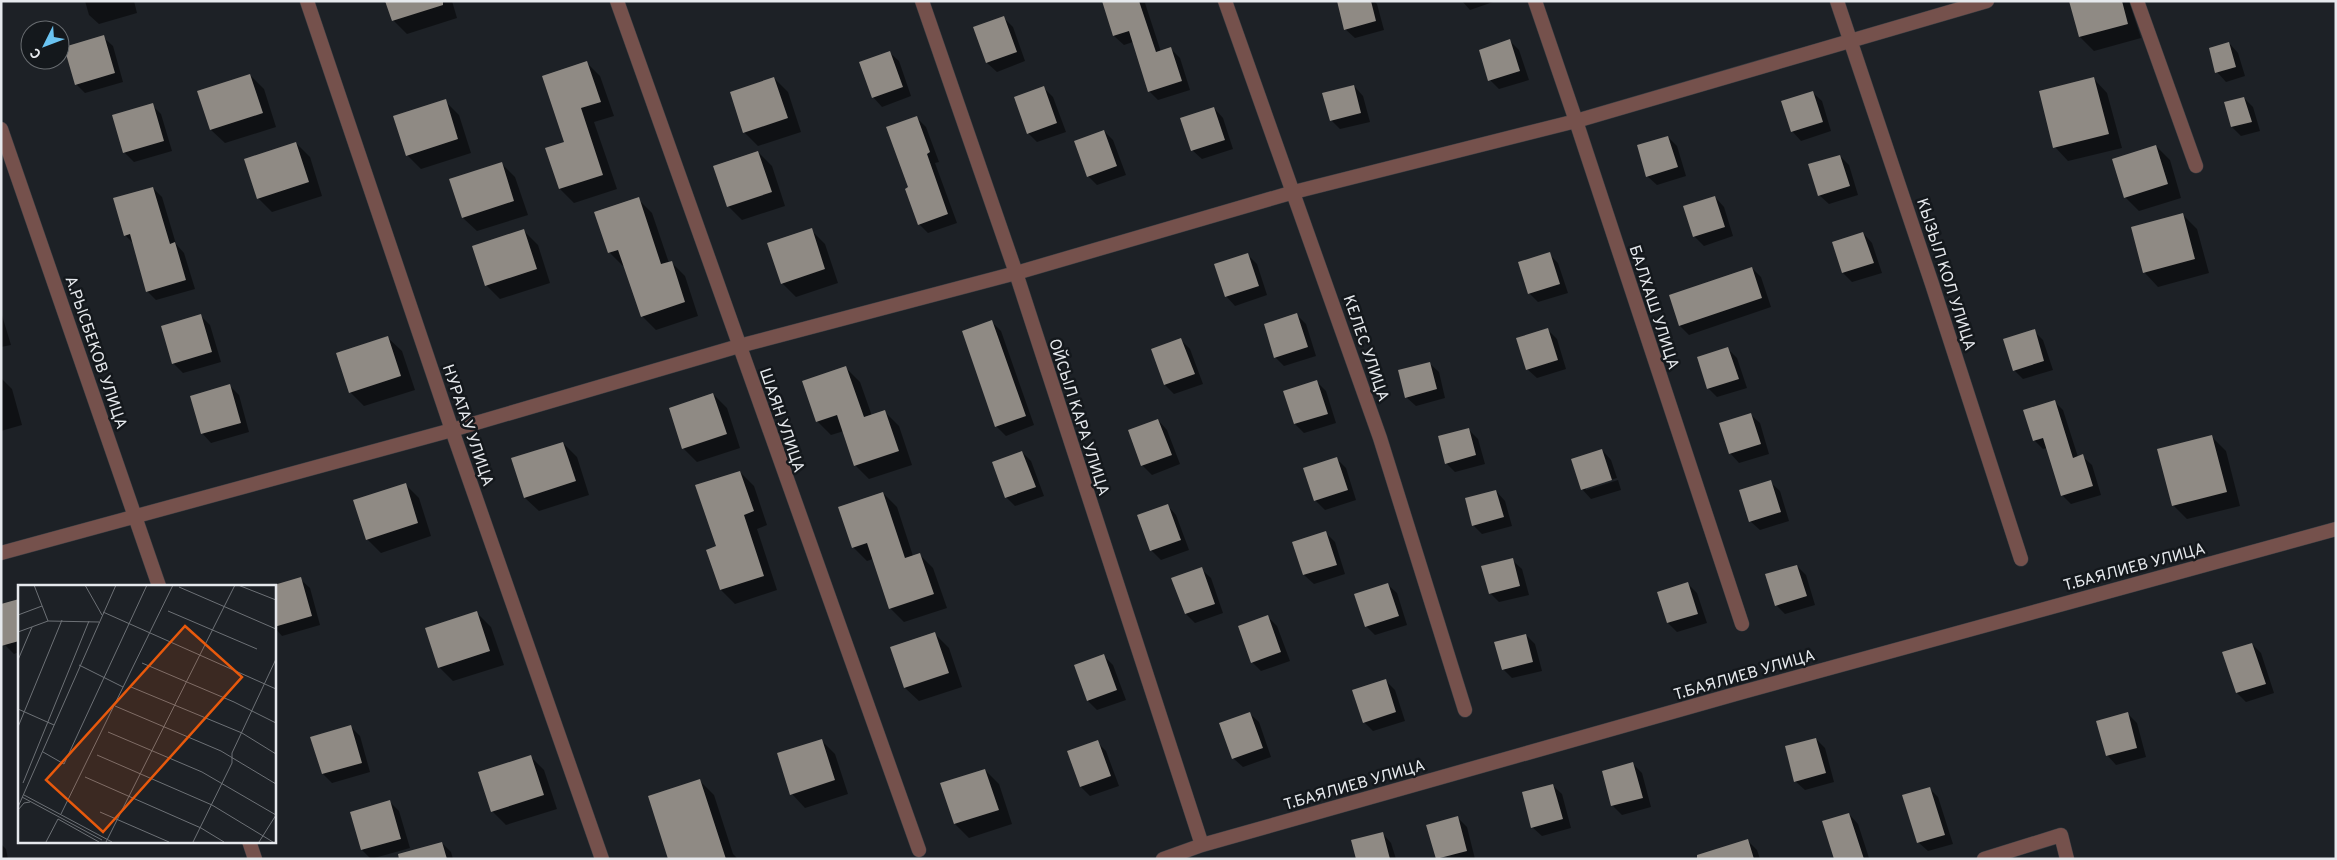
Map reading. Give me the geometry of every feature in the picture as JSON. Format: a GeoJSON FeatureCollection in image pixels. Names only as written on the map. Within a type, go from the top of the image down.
{"type":"FeatureCollection","features":[{"type":"Feature","properties":{"kind":"street","name":"НУРАТАУ УЛИЦА"},"geometry":{"type":"LineString","coordinates":[[307,1],[452,430],[602,859]]}},
{"type":"Feature","properties":{"kind":"street","name":"ШАЯН УЛИЦА"},"geometry":{"type":"LineString","coordinates":[[617,1],[919,850]]}},
{"type":"Feature","properties":{"kind":"street","name":"ОЙСЫЛ КАРА УЛИЦА"},"geometry":{"type":"LineString","coordinates":[[922,1],[1016,273],[1202,845]]}},
{"type":"Feature","properties":{"kind":"street","name":"КЕЛЕС УЛИЦА"},"geometry":{"type":"LineString","coordinates":[[1225,1],[1380,438],[1465,710]]}},
{"type":"Feature","properties":{"kind":"street","name":"БАЛХАШ УЛИЦА"},"geometry":{"type":"LineString","coordinates":[[1535,1],[1742,624]]}},
{"type":"Feature","properties":{"kind":"street","name":"КЫЗЫЛ КОЛ УЛИЦА"},"geometry":{"type":"LineString","coordinates":[[1837,1],[2021,559]]}},
{"type":"Feature","properties":{"kind":"street"},"geometry":{"type":"LineString","coordinates":[[1,552],[452,430],[739,346],[1016,273],[1294,192],[1576,120],[1987,1]]}},
{"type":"Feature","properties":{"kind":"street"},"geometry":{"type":"LineString","coordinates":[[2137,1],[2196,166]]}},
{"type":"Feature","properties":{"kind":"street","name":"А.РЫСБЕКОВ УЛИЦА"},"geometry":{"type":"LineString","coordinates":[[1,129],[159,585]]}},
{"type":"Feature","properties":{"kind":"street","name":"Т.БАЯЛИЕВ УЛИЦА"},"geometry":{"type":"LineString","coordinates":[[1163,859],[1202,845],[1748,690],[2336,529]]}},
{"type":"Feature","properties":{"kind":"street"},"geometry":{"type":"LineString","coordinates":[[1984,859],[2061,835],[2067,859]]}},
{"type":"Feature","properties":{"kind":"street"},"geometry":{"type":"LineString","coordinates":[[249,842],[255,859]]}},
{"type":"Feature","properties":{"kind":"building"},"geometry":{"type":"Polygon","coordinates":[[[385,1],[443,1],[443,5],[392,21],[385,1]]]}},
{"type":"Feature","properties":{"kind":"building"},"geometry":{"type":"Polygon","coordinates":[[[1102,1],[1139,1],[1156,52],[1171,47],[1182,81],[1148,92],[1129,31],[1113,36],[1102,1]]]}},
{"type":"Feature","properties":{"kind":"building"},"geometry":{"type":"Polygon","coordinates":[[[1337,1],[1371,1],[1376,21],[1344,30],[1337,1]]]}},
{"type":"Feature","properties":{"kind":"building"},"geometry":{"type":"Polygon","coordinates":[[[2069,1],[2122,1],[2128,24],[2079,37],[2069,1]]]}},
{"type":"Feature","properties":{"kind":"building"},"geometry":{"type":"Polygon","coordinates":[[[1004,16],[1017,52],[986,63],[973,27],[1004,16]]]}},
{"type":"Feature","properties":{"kind":"building"},"geometry":{"type":"Polygon","coordinates":[[[104,35],[115,73],[75,85],[70,68],[70,45],[104,35]]]}},
{"type":"Feature","properties":{"kind":"building"},"geometry":{"type":"Polygon","coordinates":[[[1510,39],[1520,71],[1488,81],[1479,50],[1510,39]]]}},
{"type":"Feature","properties":{"kind":"building"},"geometry":{"type":"Polygon","coordinates":[[[2229,42],[2236,67],[2215,73],[2209,48],[2229,42]]]}},
{"type":"Feature","properties":{"kind":"building"},"geometry":{"type":"Polygon","coordinates":[[[890,51],[903,87],[872,98],[859,62],[890,51]]]}},
{"type":"Feature","properties":{"kind":"building"},"geometry":{"type":"Polygon","coordinates":[[[587,61],[601,102],[581,108],[603,175],[559,189],[545,148],[564,142],[542,76],[587,61]]]}},
{"type":"Feature","properties":{"kind":"building"},"geometry":{"type":"Polygon","coordinates":[[[250,74],[263,113],[210,130],[197,91],[250,74]]]}},
{"type":"Feature","properties":{"kind":"building"},"geometry":{"type":"Polygon","coordinates":[[[774,77],[788,118],[743,133],[730,92],[774,77]]]}},
{"type":"Feature","properties":{"kind":"building"},"geometry":{"type":"Polygon","coordinates":[[[2094,77],[2109,134],[2053,148],[2039,91],[2094,77]]]}},
{"type":"Feature","properties":{"kind":"building"},"geometry":{"type":"Polygon","coordinates":[[[1354,85],[1361,113],[1330,121],[1322,93],[1354,85]]]}},
{"type":"Feature","properties":{"kind":"building"},"geometry":{"type":"Polygon","coordinates":[[[1044,86],[1057,123],[1027,134],[1014,97],[1044,86]]]}},
{"type":"Feature","properties":{"kind":"building"},"geometry":{"type":"Polygon","coordinates":[[[1813,91],[1823,122],[1791,132],[1781,101],[1813,91]]]}},
{"type":"Feature","properties":{"kind":"building"},"geometry":{"type":"Polygon","coordinates":[[[2244,97],[2252,122],[2231,127],[2224,102],[2244,97]]]}},
{"type":"Feature","properties":{"kind":"building"},"geometry":{"type":"Polygon","coordinates":[[[446,99],[458,139],[406,156],[393,116],[446,99]]]}},
{"type":"Feature","properties":{"kind":"building"},"geometry":{"type":"Polygon","coordinates":[[[153,103],[164,141],[123,153],[112,115],[153,103]]]}},
{"type":"Feature","properties":{"kind":"building"},"geometry":{"type":"Polygon","coordinates":[[[1214,107],[1225,140],[1191,151],[1180,118],[1214,107]]]}},
{"type":"Feature","properties":{"kind":"building"},"geometry":{"type":"Polygon","coordinates":[[[917,116],[930,152],[927,154],[948,214],[918,225],[905,189],[908,187],[886,127],[917,116]]]}},
{"type":"Feature","properties":{"kind":"building"},"geometry":{"type":"Polygon","coordinates":[[[1104,130],[1117,166],[1087,177],[1074,141],[1104,130]]]}},
{"type":"Feature","properties":{"kind":"building"},"geometry":{"type":"Polygon","coordinates":[[[1668,136],[1678,167],[1646,177],[1637,145],[1668,136]]]}},
{"type":"Feature","properties":{"kind":"building"},"geometry":{"type":"Polygon","coordinates":[[[296,142],[309,182],[257,199],[244,159],[296,142]]]}},
{"type":"Feature","properties":{"kind":"building"},"geometry":{"type":"Polygon","coordinates":[[[2156,145],[2168,184],[2124,198],[2112,159],[2156,145]]]}},
{"type":"Feature","properties":{"kind":"building"},"geometry":{"type":"Polygon","coordinates":[[[758,151],[772,192],[727,207],[713,166],[758,151]]]}},
{"type":"Feature","properties":{"kind":"building"},"geometry":{"type":"Polygon","coordinates":[[[1840,155],[1850,186],[1818,196],[1808,164],[1840,155]]]}},
{"type":"Feature","properties":{"kind":"building"},"geometry":{"type":"Polygon","coordinates":[[[502,162],[514,201],[462,218],[449,179],[502,162]]]}},
{"type":"Feature","properties":{"kind":"building"},"geometry":{"type":"Polygon","coordinates":[[[153,187],[170,244],[175,242],[186,280],[146,292],[130,234],[124,236],[113,198],[153,187]]]}},
{"type":"Feature","properties":{"kind":"building"},"geometry":{"type":"Polygon","coordinates":[[[1715,196],[1725,227],[1693,237],[1683,206],[1715,196]]]}},
{"type":"Feature","properties":{"kind":"building"},"geometry":{"type":"Polygon","coordinates":[[[639,197],[661,264],[672,261],[685,302],[641,317],[618,250],[608,253],[594,212],[639,197]]]}},
{"type":"Feature","properties":{"kind":"building"},"geometry":{"type":"Polygon","coordinates":[[[2183,213],[2195,259],[2143,273],[2131,227],[2183,213]]]}},
{"type":"Feature","properties":{"kind":"building"},"geometry":{"type":"Polygon","coordinates":[[[812,228],[825,269],[781,284],[767,243],[812,228]]]}},
{"type":"Feature","properties":{"kind":"building"},"geometry":{"type":"Polygon","coordinates":[[[524,229],[537,269],[485,286],[472,246],[524,229]]]}},
{"type":"Feature","properties":{"kind":"building"},"geometry":{"type":"Polygon","coordinates":[[[1863,232],[1874,263],[1842,273],[1832,242],[1863,232]]]}},
{"type":"Feature","properties":{"kind":"building"},"geometry":{"type":"Polygon","coordinates":[[[1550,252],[1560,284],[1528,294],[1518,262],[1550,252]]]}},
{"type":"Feature","properties":{"kind":"building"},"geometry":{"type":"Polygon","coordinates":[[[1248,253],[1259,286],[1225,297],[1214,264],[1248,253]]]}},
{"type":"Feature","properties":{"kind":"building"},"geometry":{"type":"Polygon","coordinates":[[[1752,267],[1762,298],[1679,326],[1669,295],[1752,267]]]}},
{"type":"Feature","properties":{"kind":"building"},"geometry":{"type":"Polygon","coordinates":[[[1297,313],[1308,347],[1274,358],[1264,324],[1297,313]]]}},
{"type":"Feature","properties":{"kind":"building"},"geometry":{"type":"Polygon","coordinates":[[[201,314],[212,352],[172,364],[161,326],[201,314]]]}},
{"type":"Feature","properties":{"kind":"building"},"geometry":{"type":"Polygon","coordinates":[[[992,320],[1026,416],[995,427],[962,331],[992,320]]]}},
{"type":"Feature","properties":{"kind":"building"},"geometry":{"type":"Polygon","coordinates":[[[1548,328],[1558,360],[1526,370],[1516,338],[1548,328]]]}},
{"type":"Feature","properties":{"kind":"building"},"geometry":{"type":"Polygon","coordinates":[[[2035,329],[2044,361],[2013,371],[2003,339],[2035,329]]]}},
{"type":"Feature","properties":{"kind":"building"},"geometry":{"type":"Polygon","coordinates":[[[388,336],[401,376],[349,393],[336,353],[388,336]]]}},
{"type":"Feature","properties":{"kind":"building"},"geometry":{"type":"Polygon","coordinates":[[[1181,338],[1195,374],[1164,385],[1151,349],[1181,338]]]}},
{"type":"Feature","properties":{"kind":"building"},"geometry":{"type":"Polygon","coordinates":[[[1728,347],[1739,379],[1707,389],[1697,357],[1728,347]]]}},
{"type":"Feature","properties":{"kind":"building"},"geometry":{"type":"Polygon","coordinates":[[[1430,362],[1437,389],[1405,398],[1398,370],[1430,362]]]}},
{"type":"Feature","properties":{"kind":"building"},"geometry":{"type":"Polygon","coordinates":[[[846,366],[864,417],[885,410],[899,451],[854,466],[837,415],[816,422],[802,381],[846,366]]]}},
{"type":"Feature","properties":{"kind":"building"},"geometry":{"type":"Polygon","coordinates":[[[1317,380],[1328,414],[1294,424],[1283,391],[1317,380]]]}},
{"type":"Feature","properties":{"kind":"building"},"geometry":{"type":"Polygon","coordinates":[[[230,384],[241,423],[201,434],[190,396],[230,384]]]}},
{"type":"Feature","properties":{"kind":"building"},"geometry":{"type":"Polygon","coordinates":[[[713,393],[727,434],[682,449],[669,408],[713,393]]]}},
{"type":"Feature","properties":{"kind":"building"},"geometry":{"type":"Polygon","coordinates":[[[2055,400],[2073,458],[2083,454],[2093,486],[2061,496],[2043,438],[2033,441],[2023,410],[2055,400]]]}},
{"type":"Feature","properties":{"kind":"building"},"geometry":{"type":"Polygon","coordinates":[[[1751,413],[1761,444],[1729,454],[1719,423],[1751,413]]]}},
{"type":"Feature","properties":{"kind":"building"},"geometry":{"type":"Polygon","coordinates":[[[1158,419],[1172,455],[1141,466],[1128,430],[1158,419]]]}},
{"type":"Feature","properties":{"kind":"building"},"geometry":{"type":"Polygon","coordinates":[[[1469,428],[1476,455],[1445,464],[1438,436],[1469,428]]]}},
{"type":"Feature","properties":{"kind":"building"},"geometry":{"type":"Polygon","coordinates":[[[2212,435],[2227,492],[2172,506],[2157,449],[2212,435]]]}},
{"type":"Feature","properties":{"kind":"building"},"geometry":{"type":"Polygon","coordinates":[[[563,442],[576,481],[524,498],[511,458],[563,442]]]}},
{"type":"Feature","properties":{"kind":"building"},"geometry":{"type":"Polygon","coordinates":[[[1602,449],[1612,480],[1581,490],[1571,459],[1602,449]]]}},
{"type":"Feature","properties":{"kind":"building"},"geometry":{"type":"Polygon","coordinates":[[[1022,451],[1036,487],[1005,498],[992,462],[1022,451]]]}},
{"type":"Feature","properties":{"kind":"building"},"geometry":{"type":"Polygon","coordinates":[[[1337,457],[1348,490],[1314,501],[1303,468],[1337,457]]]}},
{"type":"Feature","properties":{"kind":"building"},"geometry":{"type":"Polygon","coordinates":[[[740,471],[754,511],[744,515],[764,576],[720,590],[706,550],[716,546],[695,485],[740,471]]]}},
{"type":"Feature","properties":{"kind":"building"},"geometry":{"type":"Polygon","coordinates":[[[1771,480],[1781,512],[1749,522],[1739,490],[1771,480]]]}},
{"type":"Feature","properties":{"kind":"building"},"geometry":{"type":"Polygon","coordinates":[[[406,483],[418,523],[366,540],[353,500],[406,483]]]}},
{"type":"Feature","properties":{"kind":"building"},"geometry":{"type":"Polygon","coordinates":[[[1496,490],[1504,517],[1472,526],[1465,498],[1496,490]]]}},
{"type":"Feature","properties":{"kind":"building"},"geometry":{"type":"Polygon","coordinates":[[[883,492],[905,558],[920,553],[934,594],[889,609],[867,543],[852,548],[838,507],[883,492]]]}},
{"type":"Feature","properties":{"kind":"building"},"geometry":{"type":"Polygon","coordinates":[[[1168,504],[1181,540],[1150,551],[1137,515],[1168,504]]]}},
{"type":"Feature","properties":{"kind":"building"},"geometry":{"type":"Polygon","coordinates":[[[1326,531],[1337,565],[1303,575],[1292,542],[1326,531]]]}},
{"type":"Feature","properties":{"kind":"building"},"geometry":{"type":"Polygon","coordinates":[[[1513,558],[1520,586],[1489,594],[1481,566],[1513,558]]]}},
{"type":"Feature","properties":{"kind":"building"},"geometry":{"type":"Polygon","coordinates":[[[1797,565],[1807,596],[1775,606],[1765,574],[1797,565]]]}},
{"type":"Feature","properties":{"kind":"building"},"geometry":{"type":"Polygon","coordinates":[[[1202,567],[1215,604],[1185,614],[1171,578],[1202,567]]]}},
{"type":"Feature","properties":{"kind":"building"},"geometry":{"type":"Polygon","coordinates":[[[301,577],[312,616],[275,627],[274,585],[301,577]]]}},
{"type":"Feature","properties":{"kind":"building"},"geometry":{"type":"Polygon","coordinates":[[[1688,582],[1698,614],[1667,623],[1657,592],[1688,582]]]}},
{"type":"Feature","properties":{"kind":"building"},"geometry":{"type":"Polygon","coordinates":[[[1388,583],[1399,616],[1365,627],[1354,594],[1388,583]]]}},
{"type":"Feature","properties":{"kind":"building"},"geometry":{"type":"Polygon","coordinates":[[[18,599],[18,641],[1,646],[1,604],[18,599]]]}},
{"type":"Feature","properties":{"kind":"building"},"geometry":{"type":"Polygon","coordinates":[[[477,611],[490,651],[438,668],[425,628],[477,611]]]}},
{"type":"Feature","properties":{"kind":"building"},"geometry":{"type":"Polygon","coordinates":[[[1268,615],[1281,652],[1251,663],[1238,626],[1268,615]]]}},
{"type":"Feature","properties":{"kind":"building"},"geometry":{"type":"Polygon","coordinates":[[[935,632],[949,673],[904,688],[890,647],[935,632]]]}},
{"type":"Feature","properties":{"kind":"building"},"geometry":{"type":"Polygon","coordinates":[[[1526,634],[1533,662],[1502,670],[1494,642],[1526,634]]]}},
{"type":"Feature","properties":{"kind":"building"},"geometry":{"type":"Polygon","coordinates":[[[2252,643],[2266,684],[2236,693],[2222,652],[2252,643]]]}},
{"type":"Feature","properties":{"kind":"building"},"geometry":{"type":"Polygon","coordinates":[[[1104,654],[1117,690],[1087,701],[1074,665],[1104,654]]]}},
{"type":"Feature","properties":{"kind":"building"},"geometry":{"type":"Polygon","coordinates":[[[1386,679],[1396,712],[1363,723],[1352,690],[1386,679]]]}},
{"type":"Feature","properties":{"kind":"building"},"geometry":{"type":"Polygon","coordinates":[[[1250,712],[1263,748],[1232,759],[1219,723],[1250,712]]]}},
{"type":"Feature","properties":{"kind":"building"},"geometry":{"type":"Polygon","coordinates":[[[2128,712],[2137,748],[2106,756],[2096,721],[2128,712]]]}},
{"type":"Feature","properties":{"kind":"building"},"geometry":{"type":"Polygon","coordinates":[[[351,725],[362,763],[322,774],[310,737],[351,725]]]}},
{"type":"Feature","properties":{"kind":"building"},"geometry":{"type":"Polygon","coordinates":[[[1816,738],[1826,773],[1794,782],[1785,746],[1816,738]]]}},
{"type":"Feature","properties":{"kind":"building"},"geometry":{"type":"Polygon","coordinates":[[[822,739],[835,780],[790,795],[777,753],[822,739]]]}},
{"type":"Feature","properties":{"kind":"building"},"geometry":{"type":"Polygon","coordinates":[[[1098,740],[1111,776],[1080,787],[1067,751],[1098,740]]]}},
{"type":"Feature","properties":{"kind":"building"},"geometry":{"type":"Polygon","coordinates":[[[531,755],[544,795],[491,812],[478,772],[531,755]]]}},
{"type":"Feature","properties":{"kind":"building"},"geometry":{"type":"Polygon","coordinates":[[[1633,762],[1643,798],[1611,806],[1602,771],[1633,762]]]}},
{"type":"Feature","properties":{"kind":"building"},"geometry":{"type":"Polygon","coordinates":[[[985,769],[999,810],[954,824],[940,783],[985,769]]]}},
{"type":"Feature","properties":{"kind":"building"},"geometry":{"type":"Polygon","coordinates":[[[700,779],[726,859],[668,859],[648,796],[700,779]]]}},
{"type":"Feature","properties":{"kind":"building"},"geometry":{"type":"Polygon","coordinates":[[[1553,784],[1563,819],[1531,828],[1522,792],[1553,784]]]}},
{"type":"Feature","properties":{"kind":"building"},"geometry":{"type":"Polygon","coordinates":[[[1930,787],[1945,835],[1917,843],[1902,795],[1930,787]]]}},
{"type":"Feature","properties":{"kind":"building"},"geometry":{"type":"Polygon","coordinates":[[[390,800],[401,839],[361,850],[350,812],[390,800]]]}},
{"type":"Feature","properties":{"kind":"building"},"geometry":{"type":"Polygon","coordinates":[[[1849,813],[1864,859],[1834,859],[1822,821],[1849,813]]]}},
{"type":"Feature","properties":{"kind":"building"},"geometry":{"type":"Polygon","coordinates":[[[1458,816],[1467,851],[1436,859],[1426,825],[1458,816]]]}},
{"type":"Feature","properties":{"kind":"building"},"geometry":{"type":"Polygon","coordinates":[[[1383,832],[1390,859],[1356,859],[1351,840],[1383,832]]]}},
{"type":"Feature","properties":{"kind":"building"},"geometry":{"type":"Polygon","coordinates":[[[1748,839],[1754,859],[1697,859],[1697,855],[1748,839]]]}},
{"type":"Feature","properties":{"kind":"building"},"geometry":{"type":"Polygon","coordinates":[[[442,842],[447,859],[399,859],[398,854],[442,842]]]}}]}
